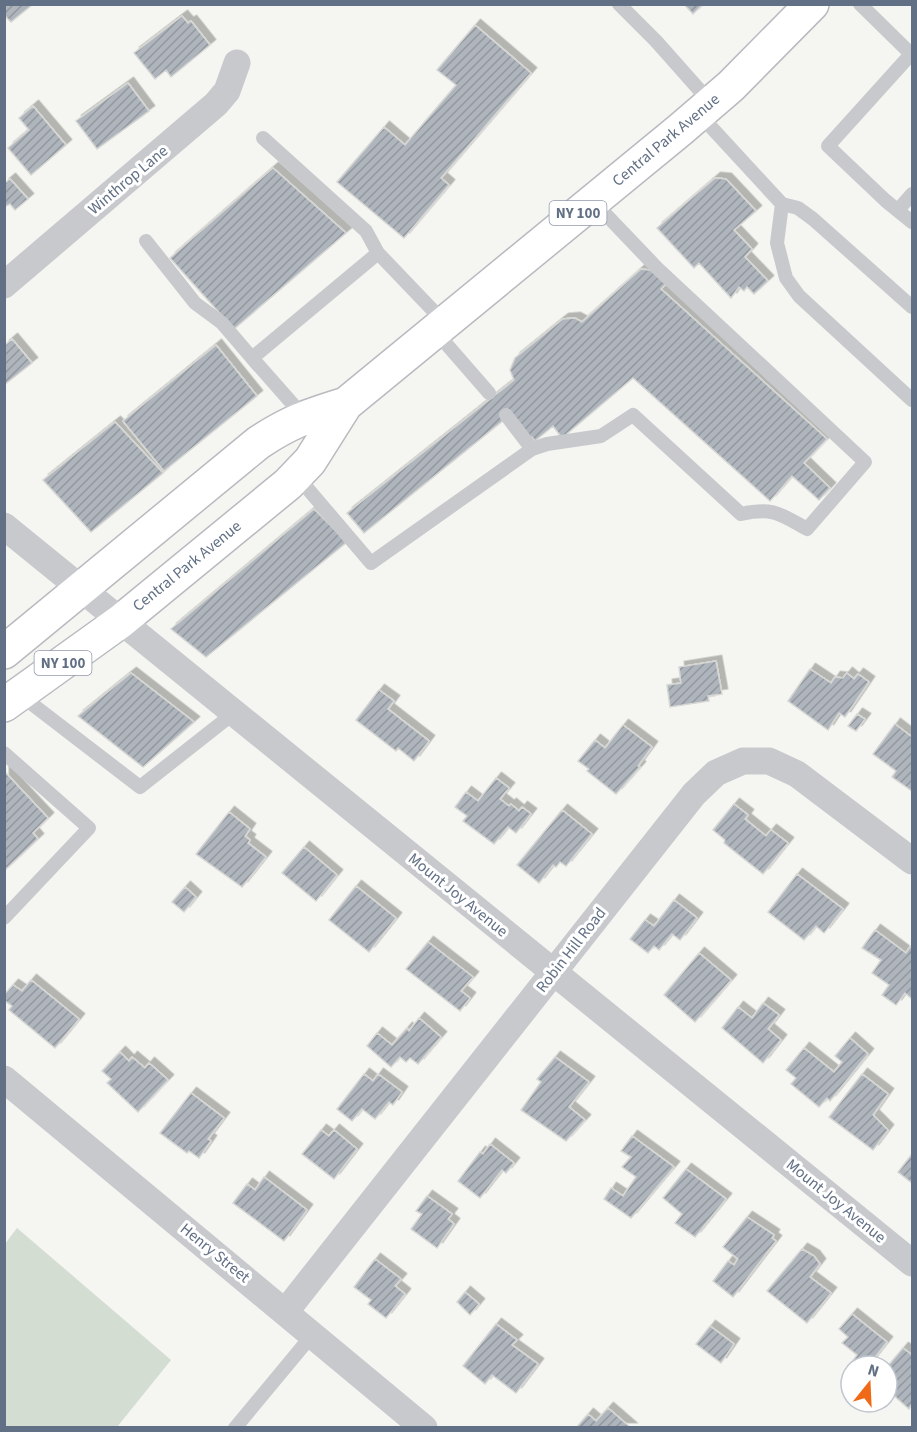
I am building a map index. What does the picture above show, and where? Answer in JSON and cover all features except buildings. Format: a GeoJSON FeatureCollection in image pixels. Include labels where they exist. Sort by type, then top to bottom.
{"type":"FeatureCollection","features":[{"type":"Feature","properties":{"kind":"main road","name":"Central Park Avenue"},"geometry":{"type":"LineString","coordinates":[[12,699],[121,621],[296,475],[310,461],[346,404],[705,108],[786,32],[812,4]]}},
{"type":"Feature","properties":{"kind":"main road","name":"Central Park Avenue"},"geometry":{"type":"LineString","coordinates":[[8,643],[81,588],[258,443],[304,417],[346,404]]}},
{"type":"Feature","properties":{"kind":"street","name":"Winthrop Lane"},"geometry":{"type":"LineString","coordinates":[[4,285],[216,104],[226,91],[237,63]]}},
{"type":"Feature","properties":{"kind":"street","name":"Mount Joy Avenue"},"geometry":{"type":"LineString","coordinates":[[4,526],[912,1263]]}},
{"type":"Feature","properties":{"kind":"street","name":"Robin Hill Road"},"geometry":{"type":"LineString","coordinates":[[286,1311],[694,794],[716,773],[743,761],[769,761],[797,774],[912,861]]}},
{"type":"Feature","properties":{"kind":"street","name":"Henry Street"},"geometry":{"type":"LineString","coordinates":[[6,1084],[286,1311],[424,1428]]}},
{"type":"Feature","properties":{"kind":"lane"},"geometry":{"type":"LineString","coordinates":[[619,4],[656,41],[705,108],[782,204],[798,208],[813,219],[912,307]]}},
{"type":"Feature","properties":{"kind":"lane"},"geometry":{"type":"LineString","coordinates":[[860,4],[912,53],[828,146],[886,201],[912,222]]}},
{"type":"Feature","properties":{"kind":"lane"},"geometry":{"type":"LineString","coordinates":[[262,138],[366,231],[378,253],[440,327],[489,393]]}},
{"type":"Feature","properties":{"kind":"lane"},"geometry":{"type":"LineString","coordinates":[[898,210],[912,194]]}},
{"type":"Feature","properties":{"kind":"lane"},"geometry":{"type":"LineString","coordinates":[[296,475],[372,563],[532,449],[547,444],[601,436],[633,415],[741,514],[775,511],[807,530],[865,462],[657,268],[593,201]]}},
{"type":"Feature","properties":{"kind":"lane"},"geometry":{"type":"LineString","coordinates":[[782,204],[777,243],[786,278],[799,296],[912,400]]}},
{"type":"Feature","properties":{"kind":"lane"},"geometry":{"type":"LineString","coordinates":[[146,241],[195,303],[222,323],[304,417]]}},
{"type":"Feature","properties":{"kind":"lane"},"geometry":{"type":"LineString","coordinates":[[252,358],[378,253]]}},
{"type":"Feature","properties":{"kind":"lane"},"geometry":{"type":"LineString","coordinates":[[506,415],[532,449]]}},
{"type":"Feature","properties":{"kind":"lane"},"geometry":{"type":"LineString","coordinates":[[12,699],[140,787],[234,712]]}},
{"type":"Feature","properties":{"kind":"lane"},"geometry":{"type":"LineString","coordinates":[[4,753],[88,828],[4,918]]}},
{"type":"Feature","properties":{"kind":"lane"},"geometry":{"type":"LineString","coordinates":[[235,1428],[313,1334]]}},
{"type":"Feature","properties":{"kind":"shaded area"},"geometry":{"type":"Polygon","coordinates":[[[17,1228],[171,1360],[117,1427],[5,1427],[5,1244],[17,1228]]]}}]}
